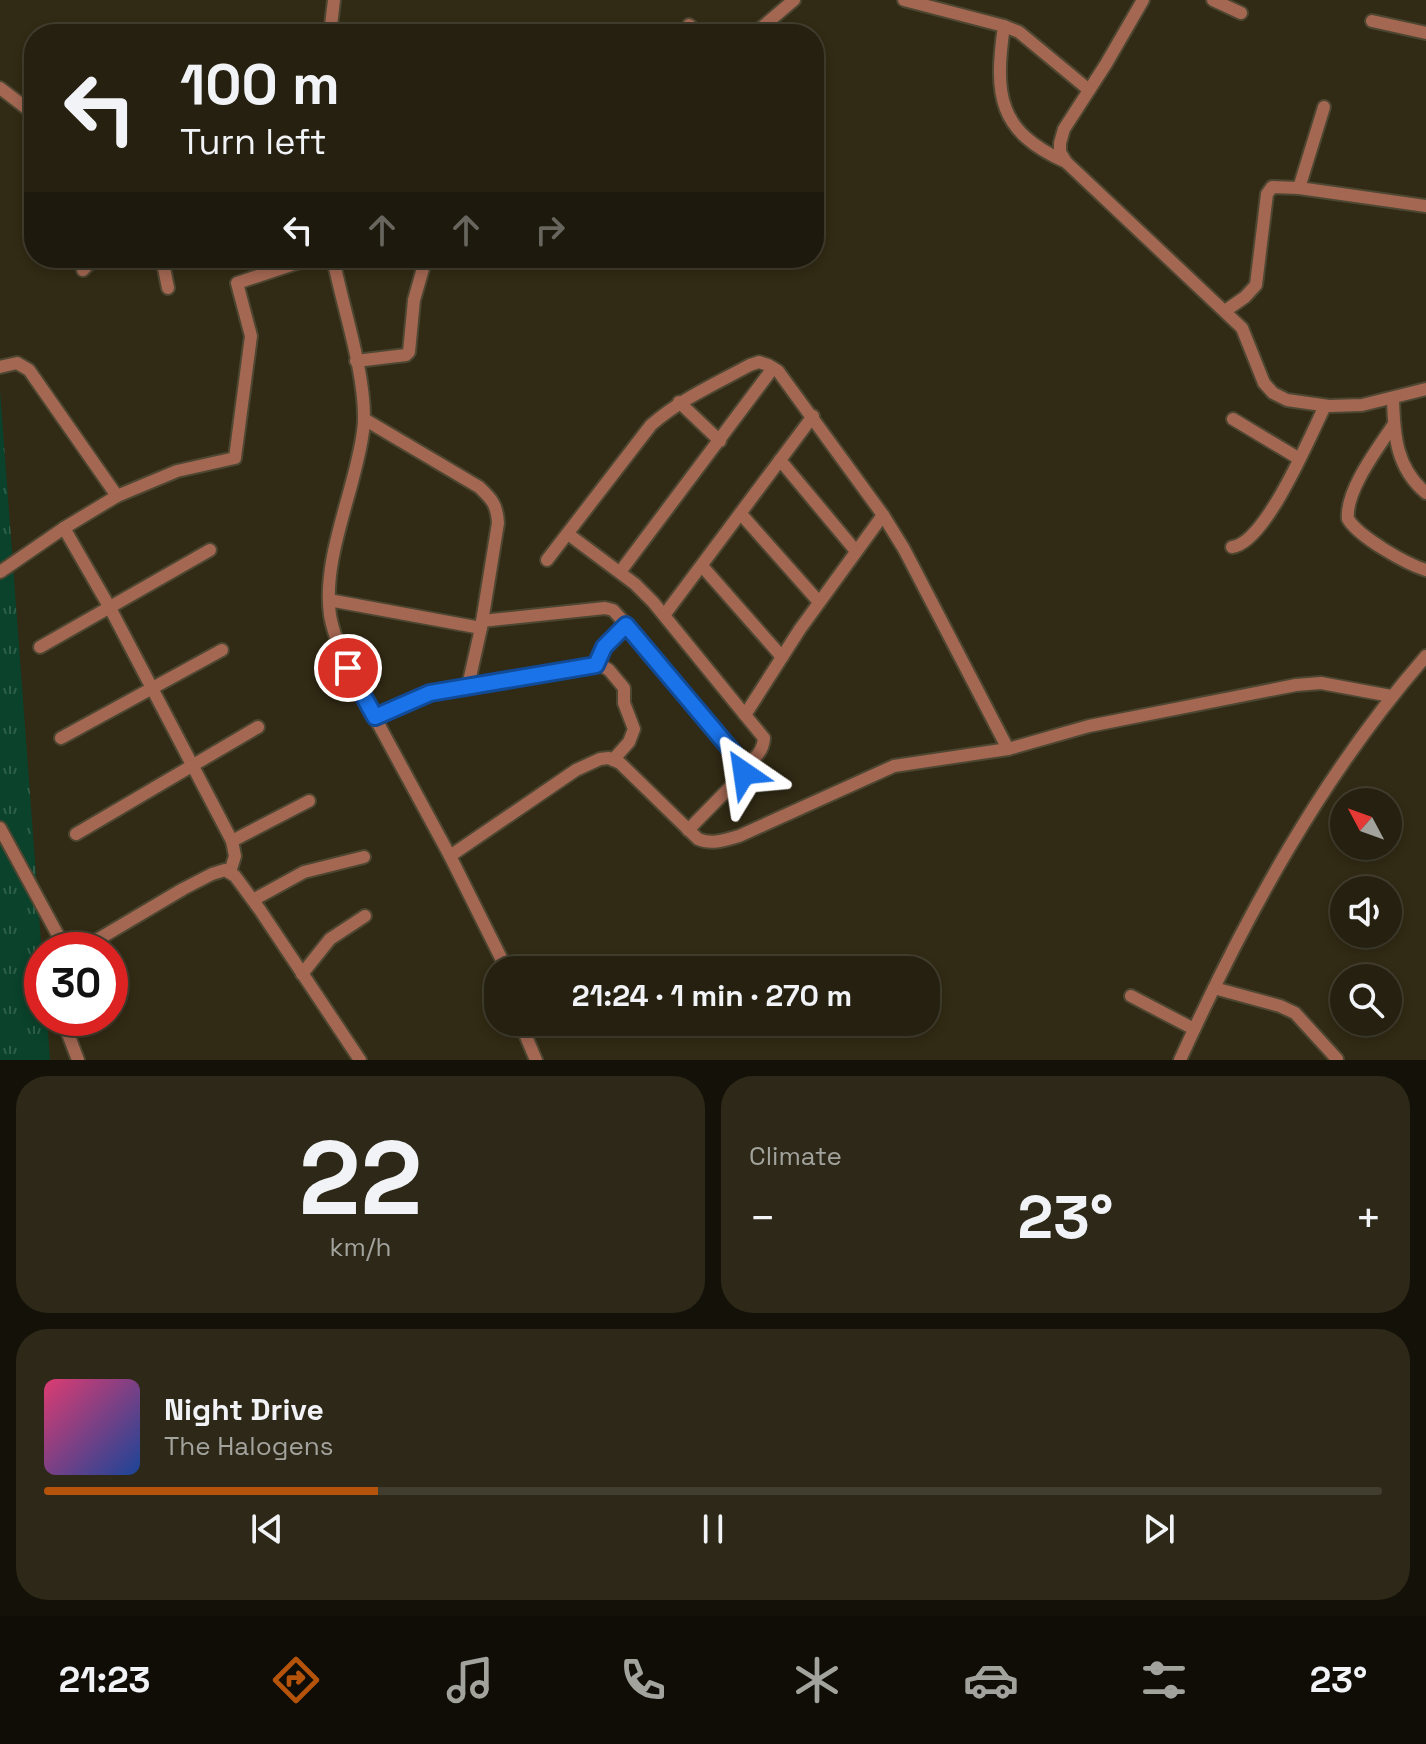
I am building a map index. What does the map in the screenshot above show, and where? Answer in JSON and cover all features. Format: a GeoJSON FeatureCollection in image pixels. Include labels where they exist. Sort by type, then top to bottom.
{"type":"FeatureCollection","features":[{"type":"Feature","properties":{"kind":"street"},"geometry":{"type":"LineString","coordinates":[[331,24],[334,0]]}},
{"type":"Feature","properties":{"kind":"street"},"geometry":{"type":"LineString","coordinates":[[766,24],[794,0]]}},
{"type":"Feature","properties":{"kind":"street"},"geometry":{"type":"LineString","coordinates":[[904,0],[1004,26],[1028,39],[1089,90]]}},
{"type":"Feature","properties":{"kind":"street"},"geometry":{"type":"LineString","coordinates":[[1143,0],[1064,129],[1060,152],[1066,162],[1242,328],[1268,388],[1287,400],[1325,406],[1362,405],[1426,389]]}},
{"type":"Feature","properties":{"kind":"street"},"geometry":{"type":"LineString","coordinates":[[1213,0],[1241,13]]}},
{"type":"Feature","properties":{"kind":"street"},"geometry":{"type":"LineString","coordinates":[[1372,21],[1426,33]]}},
{"type":"Feature","properties":{"kind":"street"},"geometry":{"type":"LineString","coordinates":[[1004,26],[999,65],[1006,112],[1024,138],[1066,162]]}},
{"type":"Feature","properties":{"kind":"street"},"geometry":{"type":"LineString","coordinates":[[0,88],[24,106]]}},
{"type":"Feature","properties":{"kind":"street"},"geometry":{"type":"LineString","coordinates":[[1299,188],[1324,107]]}},
{"type":"Feature","properties":{"kind":"street"},"geometry":{"type":"LineString","coordinates":[[1225,311],[1256,285],[1268,191],[1272,187],[1426,206]]}},
{"type":"Feature","properties":{"kind":"street"},"geometry":{"type":"LineString","coordinates":[[164,268],[168,288]]}},
{"type":"Feature","properties":{"kind":"street"},"geometry":{"type":"LineString","coordinates":[[0,572],[117,496],[182,469],[235,458],[251,336],[237,283],[282,268]]}},
{"type":"Feature","properties":{"kind":"street"},"geometry":{"type":"LineString","coordinates":[[335,268],[364,399],[359,452],[339,531],[329,600],[336,640],[500,956]]}},
{"type":"Feature","properties":{"kind":"street"},"geometry":{"type":"LineString","coordinates":[[356,361],[406,355],[409,352],[414,300],[423,268]]}},
{"type":"Feature","properties":{"kind":"street"},"geometry":{"type":"LineString","coordinates":[[547,560],[651,425],[679,402],[759,362],[773,368],[813,416],[883,515],[904,549],[1008,749]]}},
{"type":"Feature","properties":{"kind":"street"},"geometry":{"type":"LineString","coordinates":[[0,367],[17,363],[29,370],[117,496]]}},
{"type":"Feature","properties":{"kind":"street"},"geometry":{"type":"LineString","coordinates":[[620,572],[773,368]]}},
{"type":"Feature","properties":{"kind":"street"},"geometry":{"type":"LineString","coordinates":[[1393,399],[1398,454],[1426,493]]}},
{"type":"Feature","properties":{"kind":"street"},"geometry":{"type":"LineString","coordinates":[[679,402],[720,441]]}},
{"type":"Feature","properties":{"kind":"street"},"geometry":{"type":"LineString","coordinates":[[1232,547],[1246,542],[1276,505],[1325,406]]}},
{"type":"Feature","properties":{"kind":"street"},"geometry":{"type":"LineString","coordinates":[[665,614],[813,416]]}},
{"type":"Feature","properties":{"kind":"street"},"geometry":{"type":"LineString","coordinates":[[364,419],[479,487],[497,508],[498,523],[482,624],[468,686]]}},
{"type":"Feature","properties":{"kind":"street"},"geometry":{"type":"LineString","coordinates":[[1233,419],[1298,458]]}},
{"type":"Feature","properties":{"kind":"street"},"geometry":{"type":"LineString","coordinates":[[1394,424],[1352,496],[1348,519],[1352,526],[1378,544],[1426,570]]}},
{"type":"Feature","properties":{"kind":"street"},"geometry":{"type":"LineString","coordinates":[[780,460],[855,550]]}},
{"type":"Feature","properties":{"kind":"street"},"geometry":{"type":"LineString","coordinates":[[741,514],[819,602]]}},
{"type":"Feature","properties":{"kind":"street"},"geometry":{"type":"LineString","coordinates":[[745,715],[819,602],[883,515]]}},
{"type":"Feature","properties":{"kind":"street"},"geometry":{"type":"LineString","coordinates":[[64,528],[110,608],[232,841],[235,856],[230,872]]}},
{"type":"Feature","properties":{"kind":"street"},"geometry":{"type":"LineString","coordinates":[[568,534],[620,572],[665,614],[764,738],[763,747],[744,767]]}},
{"type":"Feature","properties":{"kind":"street"},"geometry":{"type":"LineString","coordinates":[[40,647],[210,550]]}},
{"type":"Feature","properties":{"kind":"street"},"geometry":{"type":"LineString","coordinates":[[702,566],[782,657]]}},
{"type":"Feature","properties":{"kind":"street"},"geometry":{"type":"LineString","coordinates":[[329,600],[482,624],[605,608],[613,610],[744,767],[744,773],[688,830]]}},
{"type":"Feature","properties":{"kind":"street"},"geometry":{"type":"LineString","coordinates":[[596,665],[604,647],[626,625]]}},
{"type":"Feature","properties":{"kind":"street"},"geometry":{"type":"LineString","coordinates":[[61,738],[222,650]]}},
{"type":"Feature","properties":{"kind":"street"},"geometry":{"type":"LineString","coordinates":[[1180,1060],[1214,988],[1284,858],[1334,775],[1391,696],[1426,656]]}},
{"type":"Feature","properties":{"kind":"street"},"geometry":{"type":"LineString","coordinates":[[375,717],[430,693],[603,665],[624,688],[624,703],[634,729],[629,742],[613,760]]}},
{"type":"Feature","properties":{"kind":"street"},"geometry":{"type":"LineString","coordinates":[[450,856],[576,770],[600,759],[613,760],[627,769],[688,830],[707,842],[739,836],[886,768],[1008,749],[1089,726],[1296,685],[1321,683],[1391,696]]}},
{"type":"Feature","properties":{"kind":"street"},"geometry":{"type":"LineString","coordinates":[[76,834],[258,727]]}},
{"type":"Feature","properties":{"kind":"street"},"geometry":{"type":"LineString","coordinates":[[232,841],[309,801]]}},
{"type":"Feature","properties":{"kind":"street"},"geometry":{"type":"LineString","coordinates":[[0,828],[56,932]]}},
{"type":"Feature","properties":{"kind":"street"},"geometry":{"type":"LineString","coordinates":[[253,900],[304,872],[364,857]]}},
{"type":"Feature","properties":{"kind":"street"},"geometry":{"type":"LineString","coordinates":[[111,932],[212,874],[221,870],[230,872],[253,900],[360,1060]]}},
{"type":"Feature","properties":{"kind":"street"},"geometry":{"type":"LineString","coordinates":[[302,974],[330,939],[365,916]]}},
{"type":"Feature","properties":{"kind":"street"},"geometry":{"type":"LineString","coordinates":[[1214,988],[1295,1013],[1337,1059]]}},
{"type":"Feature","properties":{"kind":"street"},"geometry":{"type":"LineString","coordinates":[[1131,996],[1194,1029]]}},
{"type":"Feature","properties":{"kind":"street"},"geometry":{"type":"LineString","coordinates":[[69,1036],[78,1060]]}},
{"type":"Feature","properties":{"kind":"street"},"geometry":{"type":"LineString","coordinates":[[526,1036],[536,1060]]}},
{"type":"Feature","properties":{"kind":"green space"},"geometry":{"type":"Polygon","coordinates":[[[0,390],[40,932],[24,932],[24,1036],[48,1036],[50,1060],[0,1060],[0,390]]]}},
{"type":"Feature","properties":{"kind":"route"},"geometry":{"type":"LineString","coordinates":[[348,668],[375,717],[430,693],[596,665],[604,647],[626,625],[742,763],[744,773]]}}]}
